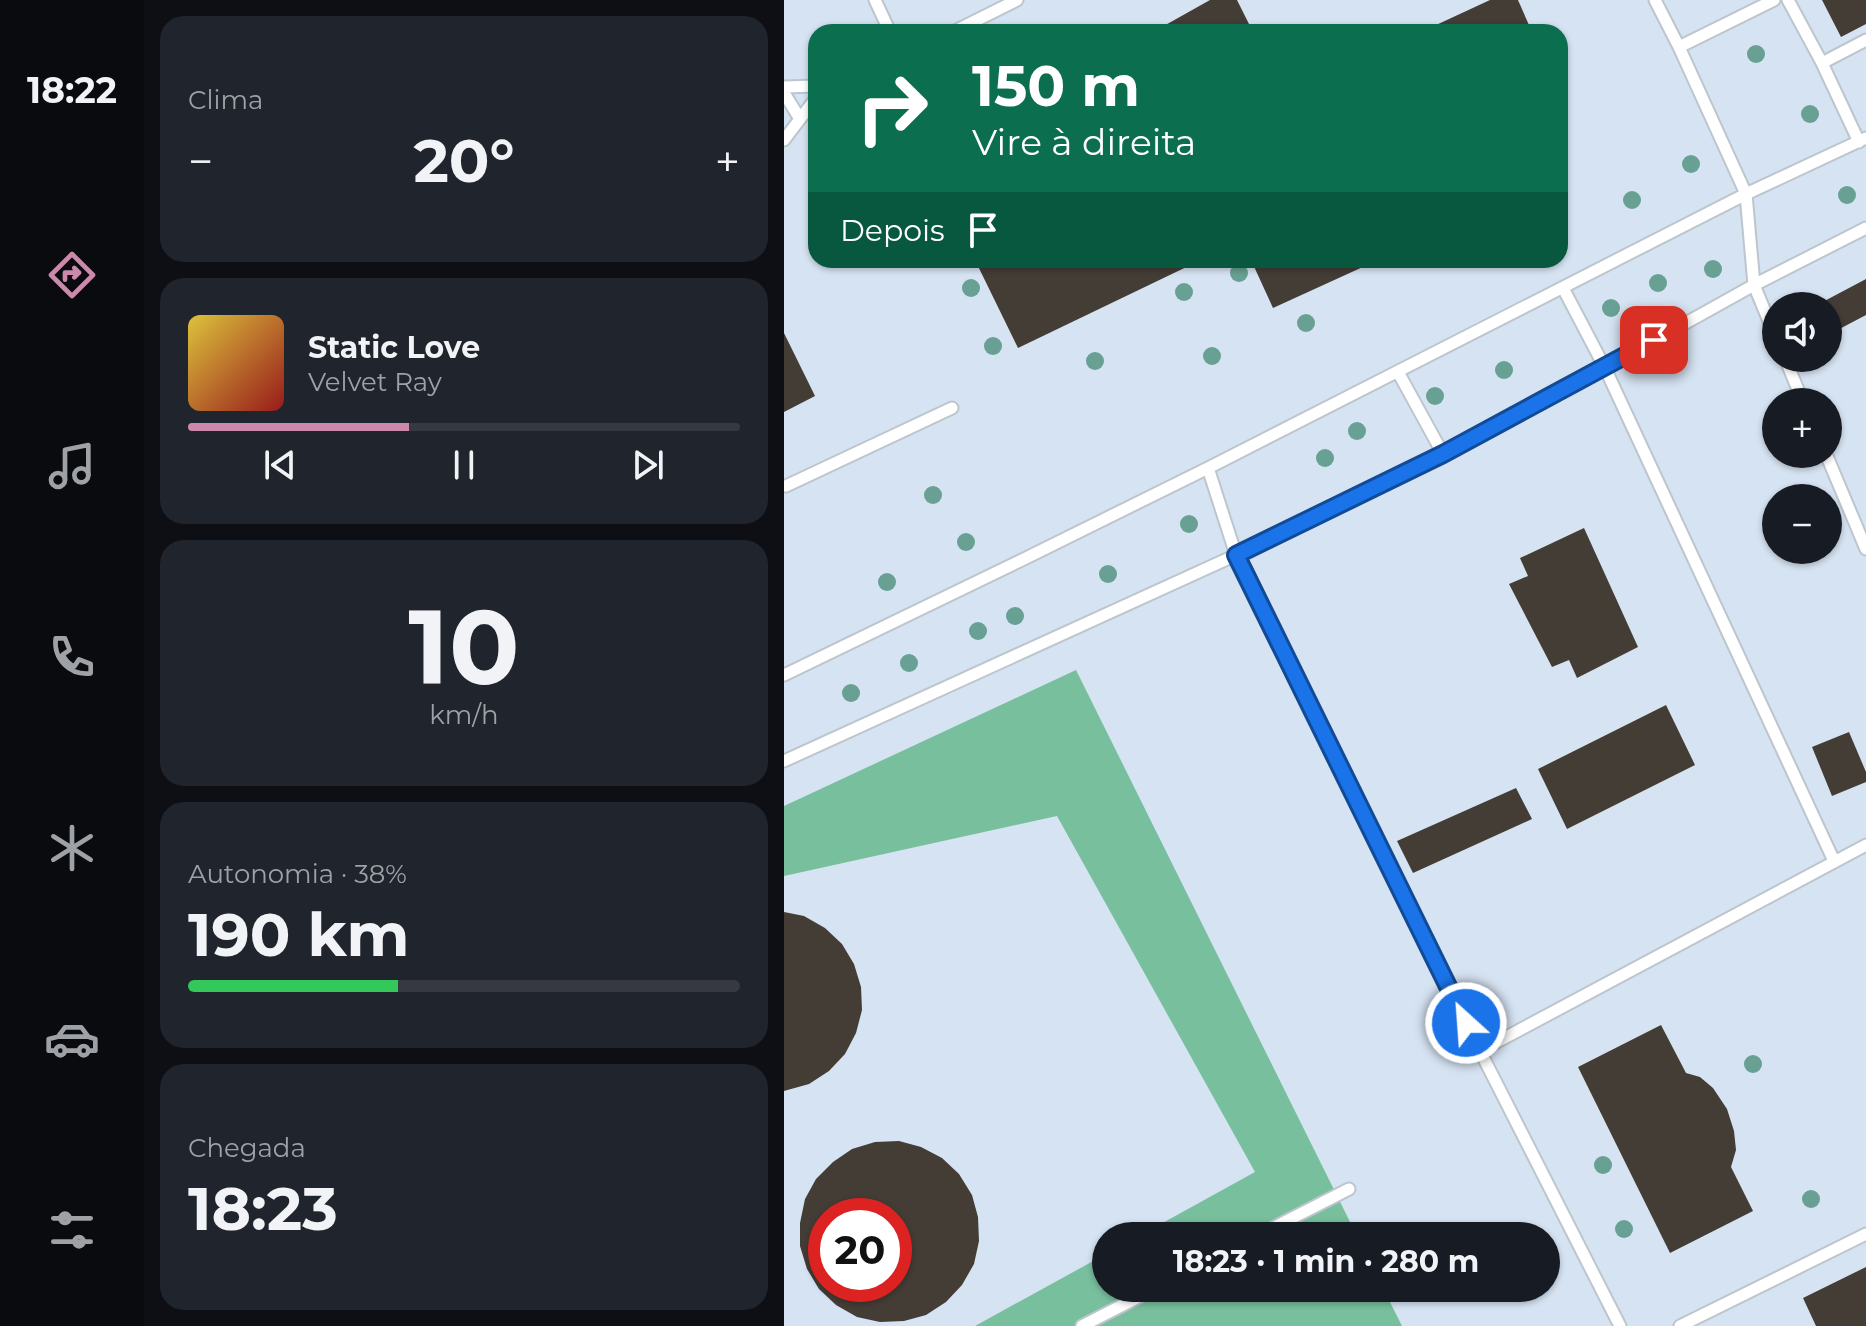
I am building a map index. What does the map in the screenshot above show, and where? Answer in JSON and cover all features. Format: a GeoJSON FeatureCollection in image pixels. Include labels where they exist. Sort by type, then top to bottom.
{"type":"FeatureCollection","features":[{"type":"Feature","properties":{"kind":"lane"},"geometry":{"type":"LineString","coordinates":[[875,0],[886,24]]}},
{"type":"Feature","properties":{"kind":"lane"},"geometry":{"type":"LineString","coordinates":[[969,24],[1017,0]]}},
{"type":"Feature","properties":{"kind":"lane"},"geometry":{"type":"LineString","coordinates":[[1655,0],[1746,194],[1754,285],[1762,304]]}},
{"type":"Feature","properties":{"kind":"lane"},"geometry":{"type":"LineString","coordinates":[[1679,47],[1774,0]]}},
{"type":"Feature","properties":{"kind":"lane"},"geometry":{"type":"LineString","coordinates":[[784,675],[1208,468],[1746,194],[1862,140],[1788,0]]}},
{"type":"Feature","properties":{"kind":"lane"},"geometry":{"type":"LineString","coordinates":[[1822,63],[1866,40]]}},
{"type":"Feature","properties":{"kind":"lane"},"geometry":{"type":"LineString","coordinates":[[800,119],[784,90],[808,87]]}},
{"type":"Feature","properties":{"kind":"lane"},"geometry":{"type":"LineString","coordinates":[[784,140],[808,108]]}},
{"type":"Feature","properties":{"kind":"lane"},"geometry":{"type":"LineString","coordinates":[[784,761],[1236,555],[1443,454],[1754,285],[1866,228]]}},
{"type":"Feature","properties":{"kind":"lane"},"geometry":{"type":"LineString","coordinates":[[1563,288],[1605,368],[1834,861]]}},
{"type":"Feature","properties":{"kind":"lane"},"geometry":{"type":"LineString","coordinates":[[1398,372],[1443,454]]}},
{"type":"Feature","properties":{"kind":"lane"},"geometry":{"type":"LineString","coordinates":[[786,486],[952,408]]}},
{"type":"Feature","properties":{"kind":"lane"},"geometry":{"type":"LineString","coordinates":[[1208,468],[1236,555],[1480,1051],[1620,1326]]}},
{"type":"Feature","properties":{"kind":"lane"},"geometry":{"type":"LineString","coordinates":[[1832,468],[1866,549]]}},
{"type":"Feature","properties":{"kind":"lane"},"geometry":{"type":"LineString","coordinates":[[1480,1051],[1866,845]]}},
{"type":"Feature","properties":{"kind":"lane"},"geometry":{"type":"LineString","coordinates":[[1284,1222],[1349,1189]]}},
{"type":"Feature","properties":{"kind":"lane"},"geometry":{"type":"LineString","coordinates":[[1680,1326],[1866,1234]]}},
{"type":"Feature","properties":{"kind":"lane"},"geometry":{"type":"LineString","coordinates":[[1082,1326],[1129,1302]]}},
{"type":"Feature","properties":{"kind":"shaded area"},"geometry":{"type":"Polygon","coordinates":[[[784,0],[1866,0],[1866,1326],[784,1326],[784,0]]]}},
{"type":"Feature","properties":{"kind":"green space"},"geometry":{"type":"Polygon","coordinates":[[[1076,670],[1350,1222],[1164,1222],[1255,1172],[1057,816],[784,876],[784,806],[1076,670]]]}},
{"type":"Feature","properties":{"kind":"green space"},"geometry":{"type":"Polygon","coordinates":[[[1092,1262],[1092,1302],[1390,1302],[1402,1326],[975,1326],[1092,1262]]]}},
{"type":"Feature","properties":{"kind":"building"},"geometry":{"type":"Polygon","coordinates":[[[1210,0],[1237,0],[1249,24],[1167,24],[1210,0]]]}},
{"type":"Feature","properties":{"kind":"building"},"geometry":{"type":"Polygon","coordinates":[[[1490,0],[1518,0],[1528,24],[1438,24],[1490,0]]]}},
{"type":"Feature","properties":{"kind":"building"},"geometry":{"type":"Polygon","coordinates":[[[1822,0],[1866,0],[1866,24],[1841,37],[1822,0]]]}},
{"type":"Feature","properties":{"kind":"building"},"geometry":{"type":"Polygon","coordinates":[[[979,268],[1184,268],[1018,348],[979,268]]]}},
{"type":"Feature","properties":{"kind":"building"},"geometry":{"type":"Polygon","coordinates":[[[1255,268],[1361,268],[1273,308],[1255,268]]]}},
{"type":"Feature","properties":{"kind":"building"},"geometry":{"type":"Polygon","coordinates":[[[1866,279],[1866,315],[1842,328],[1842,292],[1866,279]]]}},
{"type":"Feature","properties":{"kind":"building"},"geometry":{"type":"Polygon","coordinates":[[[784,333],[815,396],[784,412],[784,333]]]}},
{"type":"Feature","properties":{"kind":"building"},"geometry":{"type":"Polygon","coordinates":[[[1584,528],[1638,647],[1577,678],[1569,660],[1552,667],[1509,584],[1528,576],[1520,558],[1584,528]]]}},
{"type":"Feature","properties":{"kind":"building"},"geometry":{"type":"Polygon","coordinates":[[[1666,705],[1695,765],[1567,829],[1538,769],[1666,705]]]}},
{"type":"Feature","properties":{"kind":"building"},"geometry":{"type":"Polygon","coordinates":[[[1849,732],[1866,772],[1866,782],[1832,796],[1812,747],[1849,732]]]}},
{"type":"Feature","properties":{"kind":"building"},"geometry":{"type":"Polygon","coordinates":[[[1516,788],[1532,819],[1413,873],[1397,841],[1516,788]]]}},
{"type":"Feature","properties":{"kind":"building"},"geometry":{"type":"Polygon","coordinates":[[[784,912],[804,916],[825,928],[842,944],[854,964],[861,987],[862,1010],[856,1033],[845,1054],[829,1071],[809,1084],[784,1091],[784,912]]]}},
{"type":"Feature","properties":{"kind":"building"},"geometry":{"type":"Polygon","coordinates":[[[1661,1025],[1686,1073],[1700,1077],[1713,1088],[1727,1109],[1736,1150],[1731,1167],[1753,1211],[1670,1253],[1578,1067],[1661,1025]]]}},
{"type":"Feature","properties":{"kind":"building"},"geometry":{"type":"Polygon","coordinates":[[[899,1141],[921,1147],[942,1158],[959,1174],[972,1195],[978,1217],[979,1241],[974,1264],[962,1285],[946,1302],[926,1315],[904,1321],[880,1322],[857,1317],[833,1302],[912,1302],[912,1198],[808,1198],[807,1269],[800,1246],[800,1223],[805,1199],[816,1179],[852,1149],[875,1142],[899,1141]]]}},
{"type":"Feature","properties":{"kind":"building"},"geometry":{"type":"Polygon","coordinates":[[[1866,1267],[1866,1326],[1816,1326],[1803,1298],[1866,1267]]]}},
{"type":"Feature","properties":{"kind":"route"},"geometry":{"type":"LineString","coordinates":[[1466,1023],[1236,555],[1443,454],[1654,340]]}}]}
